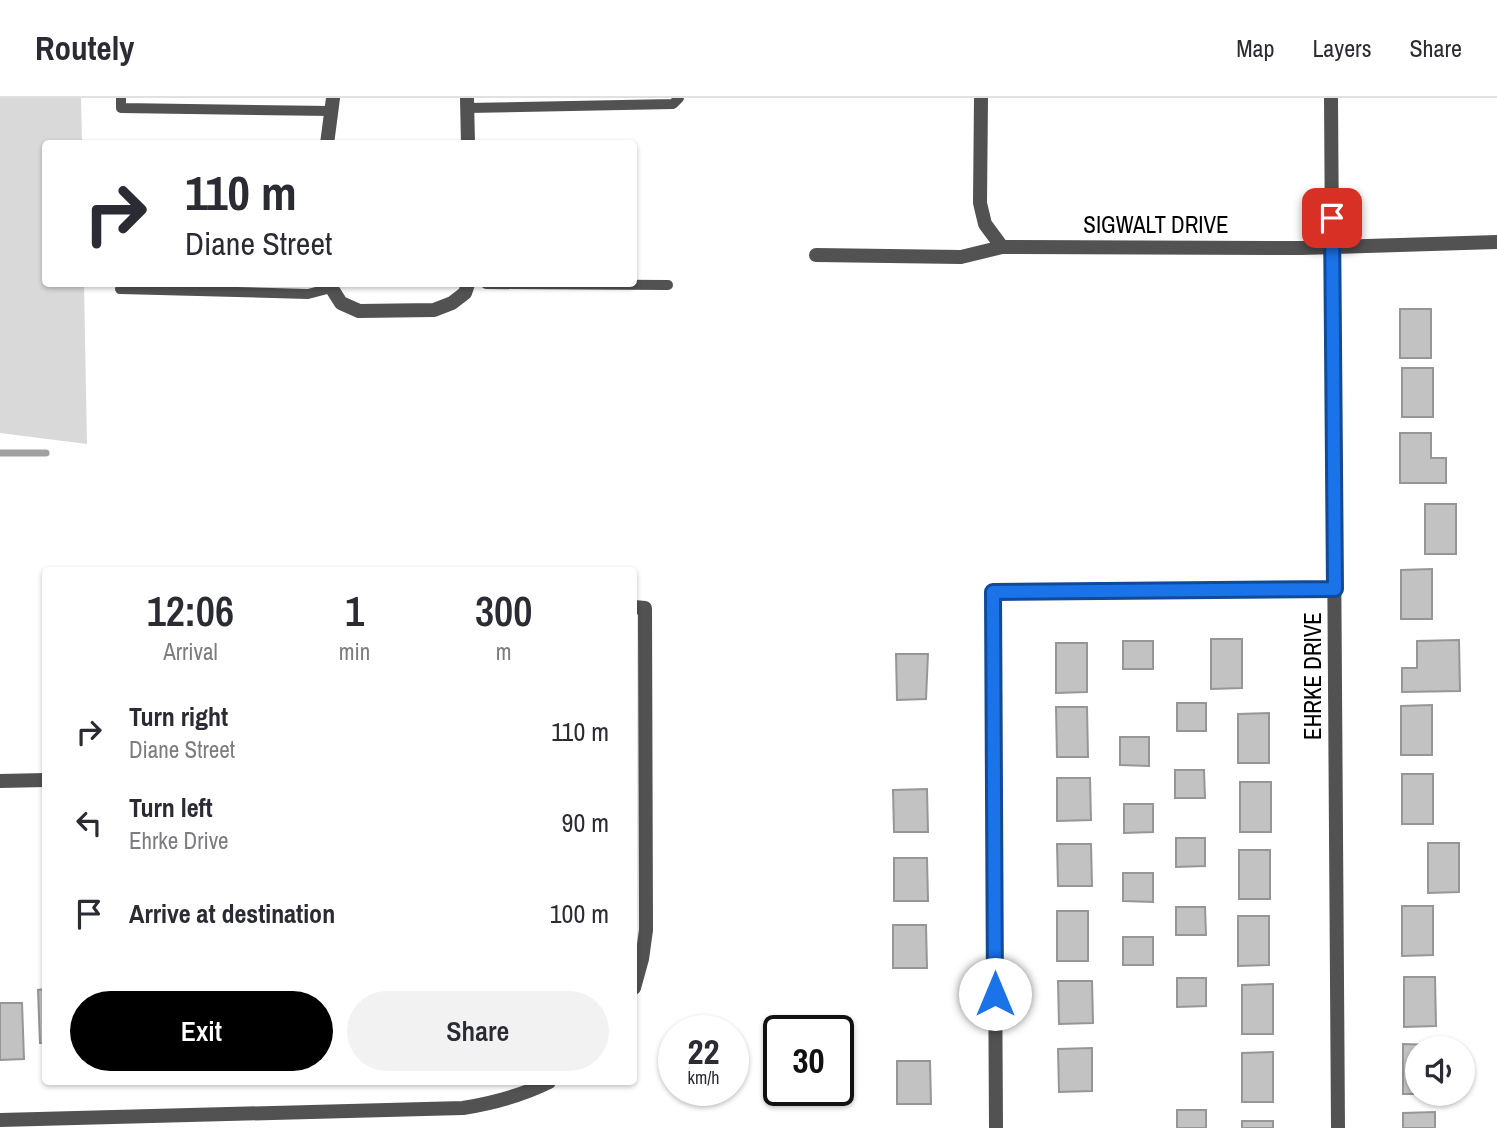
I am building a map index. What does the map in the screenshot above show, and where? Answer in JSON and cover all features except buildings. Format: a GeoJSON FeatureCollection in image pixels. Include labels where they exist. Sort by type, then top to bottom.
{"type":"FeatureCollection","features":[{"type":"Feature","properties":{"kind":"street"},"geometry":{"type":"LineString","coordinates":[[981,98],[980,204],[985,224],[1002,247]]}},
{"type":"Feature","properties":{"kind":"street","name":"EHRKE DRIVE"},"geometry":{"type":"LineString","coordinates":[[1331,98],[1338,1128]]}},
{"type":"Feature","properties":{"kind":"street"},"geometry":{"type":"LineString","coordinates":[[467,103],[468,140]]}},
{"type":"Feature","properties":{"kind":"street"},"geometry":{"type":"LineString","coordinates":[[328,140],[332,104]]}},
{"type":"Feature","properties":{"kind":"street","name":"SIGWALT DRIVE"},"geometry":{"type":"LineString","coordinates":[[816,255],[961,257],[1002,247],[1333,248],[1497,242]]}},
{"type":"Feature","properties":{"kind":"street"},"geometry":{"type":"LineString","coordinates":[[331,287],[341,303],[359,311],[434,310],[452,303],[465,293],[467,287]]}},
{"type":"Feature","properties":{"kind":"street"},"geometry":{"type":"LineString","coordinates":[[996,1128],[993,592],[1335,589]]}},
{"type":"Feature","properties":{"kind":"street"},"geometry":{"type":"LineString","coordinates":[[637,977],[646,930],[639,608]]}},
{"type":"Feature","properties":{"kind":"street"},"geometry":{"type":"LineString","coordinates":[[0,781],[42,780]]}},
{"type":"Feature","properties":{"kind":"street"},"geometry":{"type":"LineString","coordinates":[[0,1120],[463,1108],[500,1102],[543,1085]]}},
{"type":"Feature","properties":{"kind":"lane"},"geometry":{"type":"LineString","coordinates":[[121,98],[121,108],[332,104]]}},
{"type":"Feature","properties":{"kind":"lane"},"geometry":{"type":"LineString","coordinates":[[467,103],[673,104],[678,98]]}},
{"type":"Feature","properties":{"kind":"lane"},"geometry":{"type":"LineString","coordinates":[[637,285],[668,285]]}},
{"type":"Feature","properties":{"kind":"lane"},"geometry":{"type":"LineString","coordinates":[[120,289],[308,293],[327,287]]}},
{"type":"Feature","properties":{"kind":"shaded area"},"geometry":{"type":"Polygon","coordinates":[[[0,98],[81,98],[82,140],[42,140],[42,287],[84,287],[87,444],[0,433],[0,98]]]}},
{"type":"Feature","properties":{"kind":"waterway"},"geometry":{"type":"LineString","coordinates":[[0,453],[46,453]]}},
{"type":"Feature","properties":{"kind":"route"},"geometry":{"type":"LineString","coordinates":[[995,994],[993,592],[1335,589],[1332,218]]}}]}
